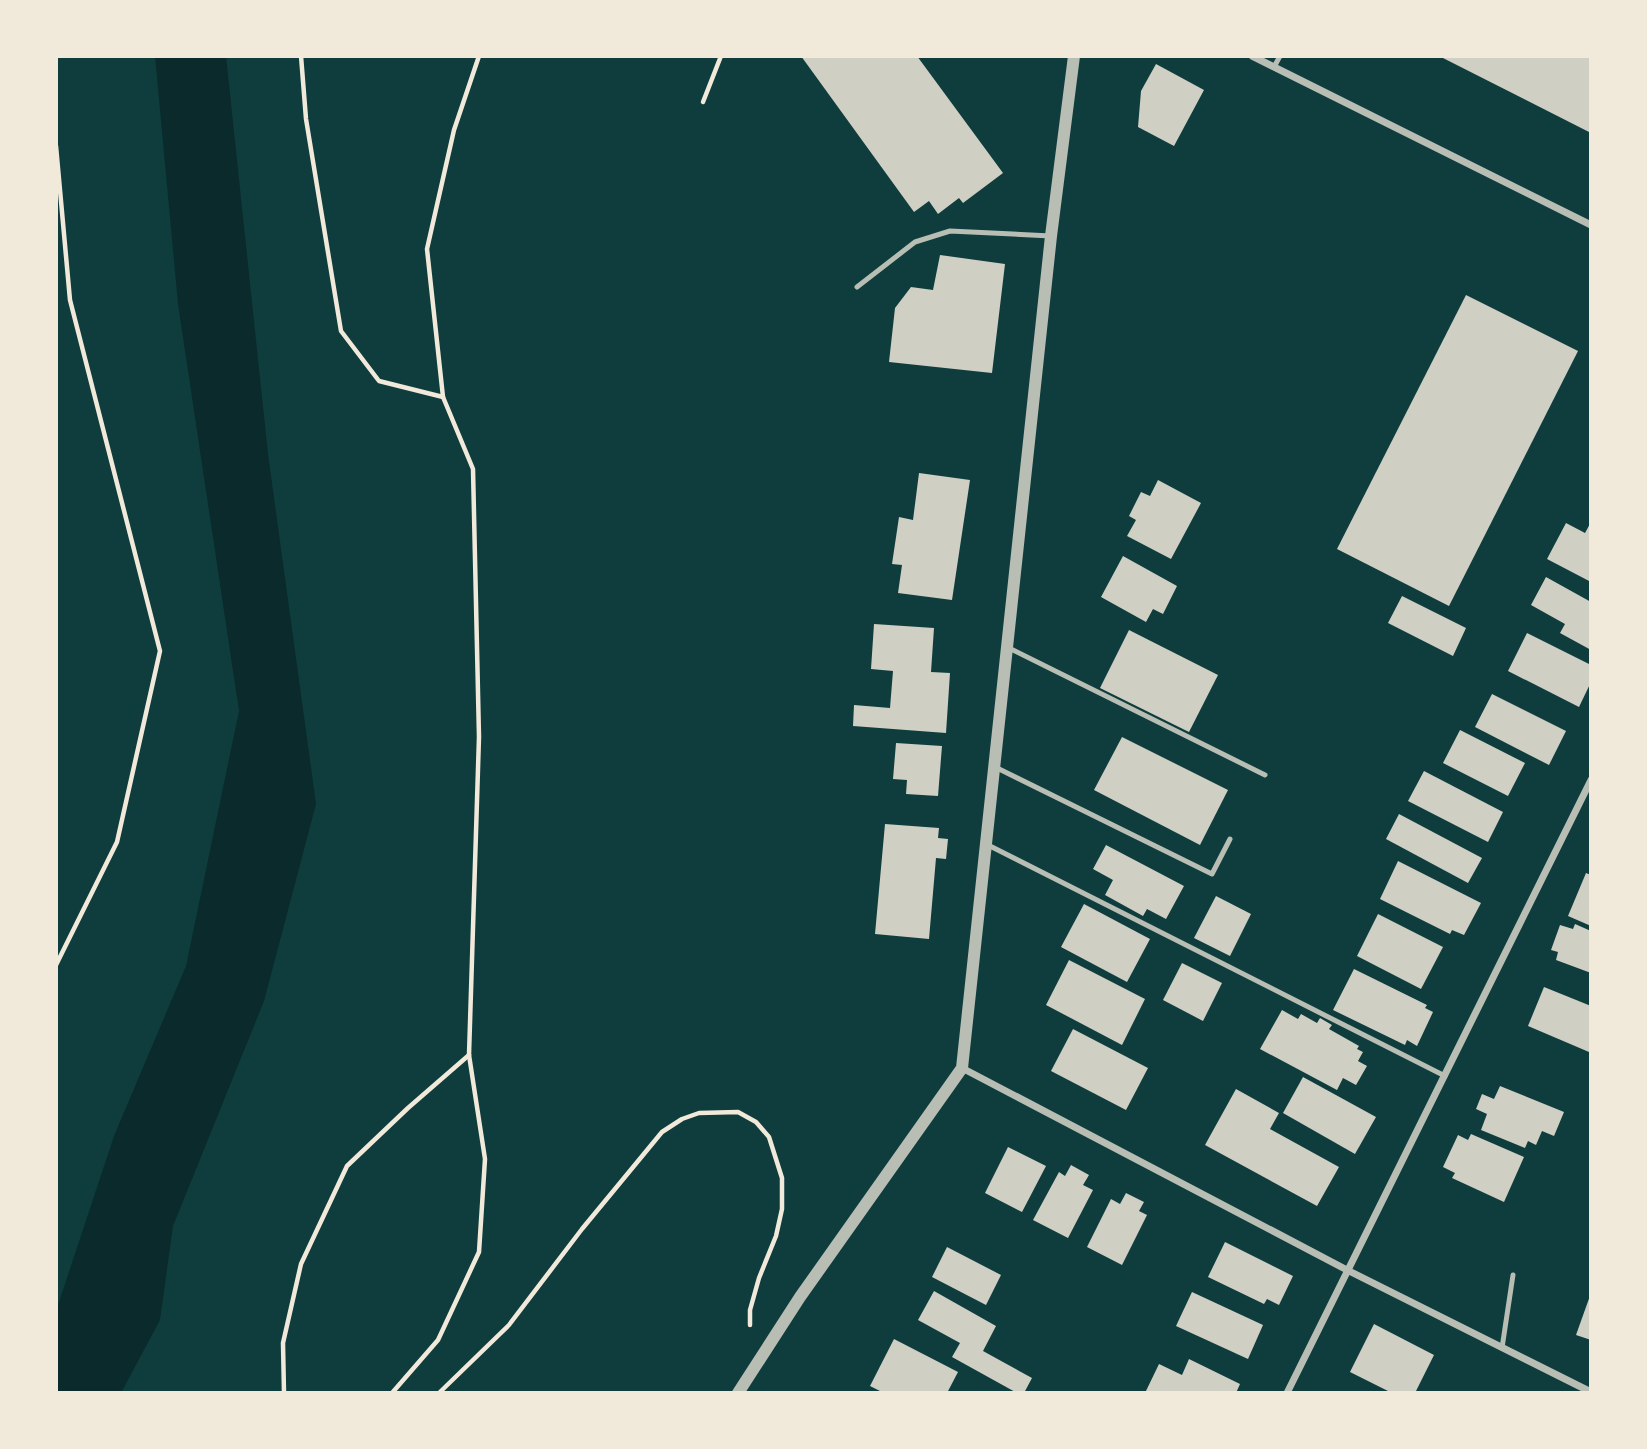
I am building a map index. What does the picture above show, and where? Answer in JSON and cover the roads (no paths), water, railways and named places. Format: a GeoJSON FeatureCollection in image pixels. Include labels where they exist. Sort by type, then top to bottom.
{"type":"FeatureCollection","features":[{"type":"Feature","properties":{"kind":"street"},"geometry":{"type":"LineString","coordinates":[[738,1393],[800,1297],[962,1068],[1051,236],[1074,56]]}},
{"type":"Feature","properties":{"kind":"street"},"geometry":{"type":"LineString","coordinates":[[1252,56],[1591,225]]}},
{"type":"Feature","properties":{"kind":"street"},"geometry":{"type":"LineString","coordinates":[[1287,1393],[1591,780]]}},
{"type":"Feature","properties":{"kind":"street"},"geometry":{"type":"LineString","coordinates":[[962,1068],[1349,1271],[1591,1392]]}},
{"type":"Feature","properties":{"kind":"lane"},"geometry":{"type":"LineString","coordinates":[[1274,67],[1280,56]]}},
{"type":"Feature","properties":{"kind":"lane"},"geometry":{"type":"LineString","coordinates":[[857,287],[915,242],[950,231],[1051,236]]}},
{"type":"Feature","properties":{"kind":"lane"},"geometry":{"type":"LineString","coordinates":[[1007,647],[1265,775]]}},
{"type":"Feature","properties":{"kind":"lane"},"geometry":{"type":"LineString","coordinates":[[994,766],[1212,874],[1230,839]]}},
{"type":"Feature","properties":{"kind":"lane"},"geometry":{"type":"LineString","coordinates":[[986,844],[1446,1076]]}},
{"type":"Feature","properties":{"kind":"lane"},"geometry":{"type":"LineString","coordinates":[[1502,1348],[1513,1275]]}},
{"type":"Feature","properties":{"kind":"water"},"geometry":{"type":"Polygon","coordinates":[[[155,56],[226,56],[268,454],[316,804],[264,1001],[173,1226],[160,1320],[121,1393],[56,1393],[56,1311],[114,1136],[186,966],[239,711],[178,304],[155,56]]]}}]}
